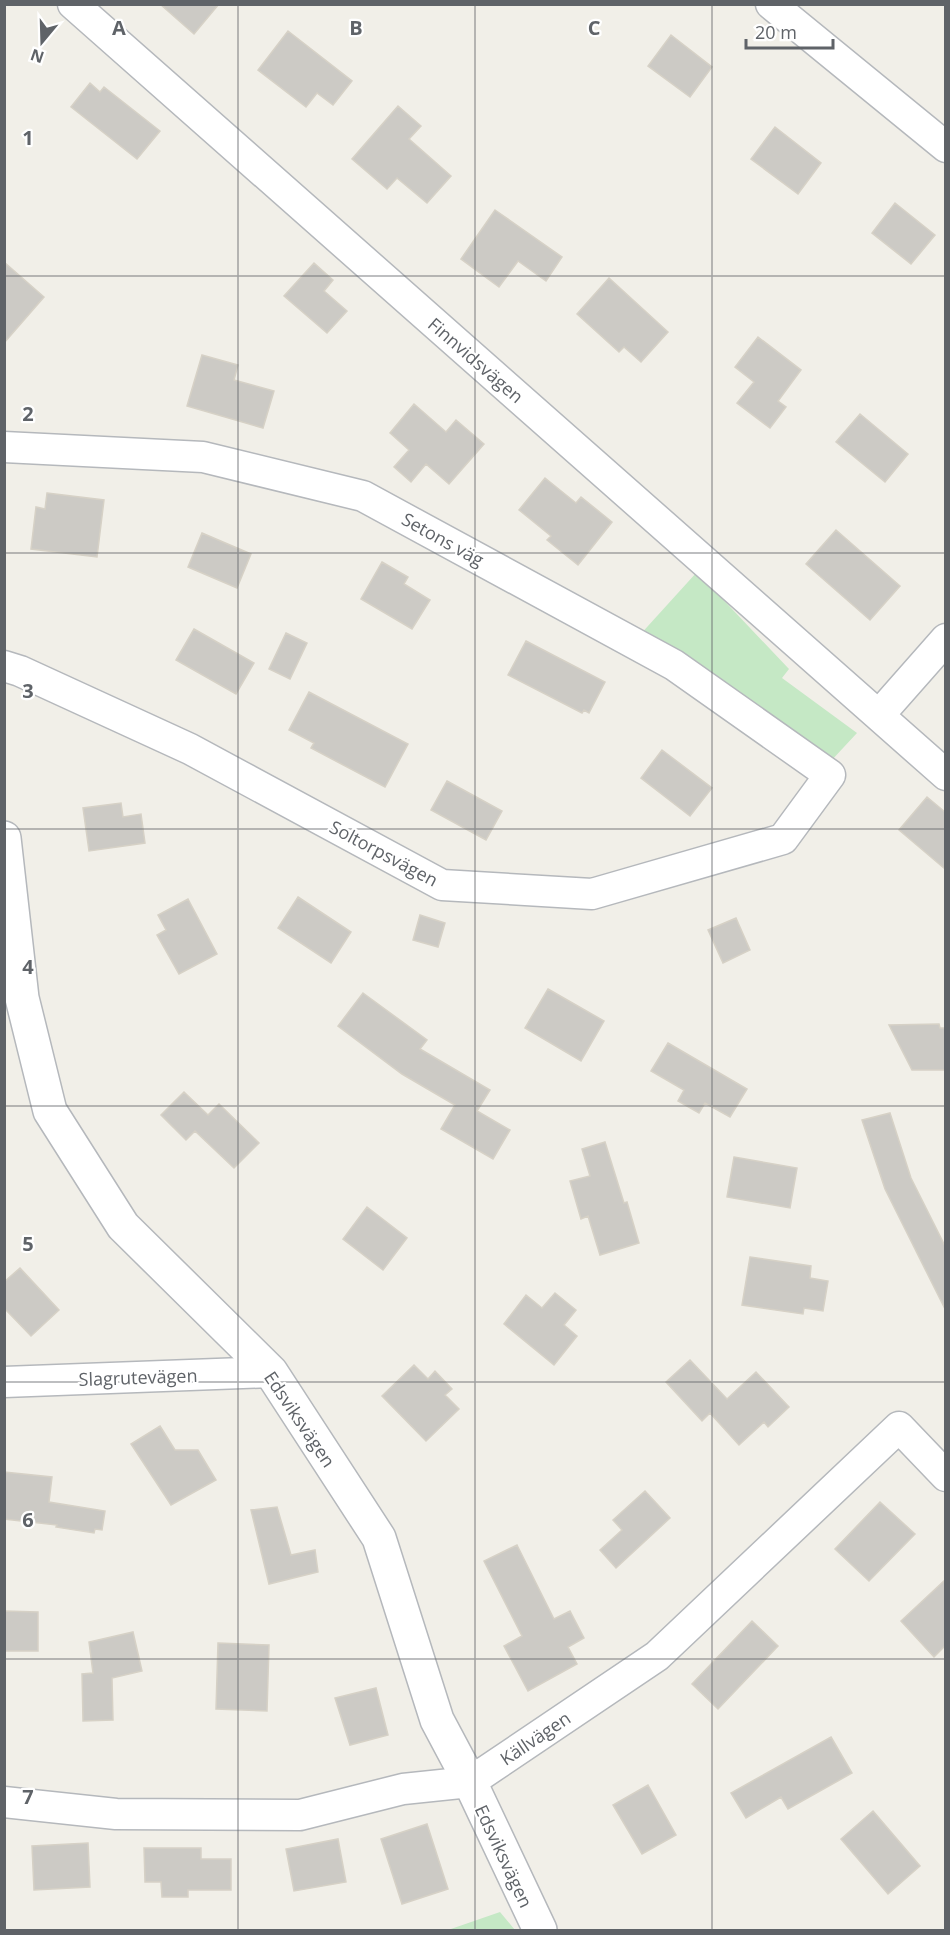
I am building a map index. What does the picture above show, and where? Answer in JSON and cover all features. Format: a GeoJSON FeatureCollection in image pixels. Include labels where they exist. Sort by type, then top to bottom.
{"type":"FeatureCollection","features":[{"type":"Feature","properties":{"kind":"street","name":"Finnvidsvägen"},"geometry":{"type":"LineString","coordinates":[[73,4],[945,775]]}},
{"type":"Feature","properties":{"kind":"street"},"geometry":{"type":"LineString","coordinates":[[771,4],[945,147]]}},
{"type":"Feature","properties":{"kind":"street","name":"Setons väg"},"geometry":{"type":"LineString","coordinates":[[4,447],[202,457],[363,496],[674,665],[830,775]]}},
{"type":"Feature","properties":{"kind":"street"},"geometry":{"type":"LineString","coordinates":[[879,715],[945,639]]}},
{"type":"Feature","properties":{"kind":"street","name":"Soltorpsvägen"},"geometry":{"type":"LineString","coordinates":[[4,666],[20,671],[190,749],[442,885],[592,894],[603,891],[783,839],[830,775]]}},
{"type":"Feature","properties":{"kind":"street","name":"Edsviksvägen"},"geometry":{"type":"LineString","coordinates":[[4,838],[22,998],[50,1112],[123,1226],[271,1372],[379,1538],[437,1720],[470,1782],[540,1930]]}},
{"type":"Feature","properties":{"kind":"street","name":"Slagrutevägen"},"geometry":{"type":"LineString","coordinates":[[4,1382],[271,1372]]}},
{"type":"Feature","properties":{"kind":"street","name":"Källvägen"},"geometry":{"type":"LineString","coordinates":[[4,1802],[116,1814],[300,1815],[403,1789],[470,1782],[657,1656],[899,1427],[945,1476]]}},
{"type":"Feature","properties":{"kind":"green space"},"geometry":{"type":"Polygon","coordinates":[[[697,572],[789,669],[782,678],[857,733],[830,762],[638,637],[697,572]]]}},
{"type":"Feature","properties":{"kind":"green space"},"geometry":{"type":"Polygon","coordinates":[[[500,1912],[515,1930],[448,1930],[500,1912]]]}},
{"type":"Feature","properties":{"kind":"building"},"geometry":{"type":"Polygon","coordinates":[[[160,4],[219,4],[194,34],[160,4]]]}},
{"type":"Feature","properties":{"kind":"building"},"geometry":{"type":"Polygon","coordinates":[[[288,31],[352,81],[333,105],[317,93],[306,107],[258,70],[288,31]]]}},
{"type":"Feature","properties":{"kind":"building"},"geometry":{"type":"Polygon","coordinates":[[[671,35],[712,67],[690,97],[648,66],[671,35]]]}},
{"type":"Feature","properties":{"kind":"building"},"geometry":{"type":"Polygon","coordinates":[[[90,83],[100,92],[104,87],[160,131],[137,159],[71,107],[90,83]]]}},
{"type":"Feature","properties":{"kind":"building"},"geometry":{"type":"Polygon","coordinates":[[[398,106],[421,126],[409,139],[451,176],[427,203],[397,178],[387,189],[352,159],[398,106]]]}},
{"type":"Feature","properties":{"kind":"building"},"geometry":{"type":"Polygon","coordinates":[[[775,127],[821,163],[798,194],[751,159],[775,127]]]}},
{"type":"Feature","properties":{"kind":"building"},"geometry":{"type":"Polygon","coordinates":[[[895,203],[935,235],[911,264],[872,233],[895,203]]]}},
{"type":"Feature","properties":{"kind":"building"},"geometry":{"type":"Polygon","coordinates":[[[495,210],[562,257],[546,281],[518,261],[499,287],[461,259],[495,210]]]}},
{"type":"Feature","properties":{"kind":"building"},"geometry":{"type":"Polygon","coordinates":[[[4,262],[44,297],[4,343],[4,262]]]}},
{"type":"Feature","properties":{"kind":"building"},"geometry":{"type":"Polygon","coordinates":[[[314,263],[333,280],[324,291],[347,311],[327,333],[284,296],[314,263]]]}},
{"type":"Feature","properties":{"kind":"building"},"geometry":{"type":"Polygon","coordinates":[[[609,278],[668,332],[641,362],[624,347],[619,352],[577,314],[609,278]]]}},
{"type":"Feature","properties":{"kind":"building"},"geometry":{"type":"Polygon","coordinates":[[[758,337],[801,370],[778,401],[786,407],[770,428],[737,403],[754,382],[735,367],[758,337]]]}},
{"type":"Feature","properties":{"kind":"building"},"geometry":{"type":"Polygon","coordinates":[[[202,355],[238,365],[234,380],[274,391],[263,428],[187,406],[202,355]]]}},
{"type":"Feature","properties":{"kind":"building"},"geometry":{"type":"Polygon","coordinates":[[[414,404],[446,432],[456,420],[484,444],[449,484],[426,464],[411,482],[394,467],[409,450],[390,433],[414,404]]]}},
{"type":"Feature","properties":{"kind":"building"},"geometry":{"type":"Polygon","coordinates":[[[860,414],[908,454],[885,482],[836,442],[860,414]]]}},
{"type":"Feature","properties":{"kind":"building"},"geometry":{"type":"Polygon","coordinates":[[[545,478],[576,503],[581,497],[612,522],[578,565],[547,540],[551,536],[519,510],[545,478]]]}},
{"type":"Feature","properties":{"kind":"building"},"geometry":{"type":"Polygon","coordinates":[[[47,493],[104,500],[97,557],[31,549],[36,507],[45,509],[47,493]]]}},
{"type":"Feature","properties":{"kind":"building"},"geometry":{"type":"Polygon","coordinates":[[[836,530],[900,586],[870,620],[806,564],[836,530]]]}},
{"type":"Feature","properties":{"kind":"building"},"geometry":{"type":"Polygon","coordinates":[[[202,533],[251,554],[237,588],[188,567],[202,533]]]}},
{"type":"Feature","properties":{"kind":"building"},"geometry":{"type":"Polygon","coordinates":[[[382,562],[408,577],[404,584],[430,600],[412,629],[361,599],[382,562]]]}},
{"type":"Feature","properties":{"kind":"building"},"geometry":{"type":"Polygon","coordinates":[[[194,629],[254,663],[236,694],[176,660],[194,629]]]}},
{"type":"Feature","properties":{"kind":"building"},"geometry":{"type":"Polygon","coordinates":[[[286,633],[307,643],[290,679],[269,669],[286,633]]]}},
{"type":"Feature","properties":{"kind":"building"},"geometry":{"type":"Polygon","coordinates":[[[526,641],[605,682],[589,713],[584,710],[582,713],[508,675],[526,641]]]}},
{"type":"Feature","properties":{"kind":"building"},"geometry":{"type":"Polygon","coordinates":[[[309,692],[408,744],[385,787],[311,748],[314,743],[289,730],[309,692]]]}},
{"type":"Feature","properties":{"kind":"building"},"geometry":{"type":"Polygon","coordinates":[[[662,750],[712,788],[690,816],[641,778],[662,750]]]}},
{"type":"Feature","properties":{"kind":"building"},"geometry":{"type":"Polygon","coordinates":[[[447,781],[502,811],[486,840],[431,810],[447,781]]]}},
{"type":"Feature","properties":{"kind":"building"},"geometry":{"type":"Polygon","coordinates":[[[927,797],[945,812],[945,869],[899,830],[927,797]]]}},
{"type":"Feature","properties":{"kind":"building"},"geometry":{"type":"Polygon","coordinates":[[[121,803],[123,817],[141,814],[145,843],[89,851],[83,808],[121,803]]]}},
{"type":"Feature","properties":{"kind":"building"},"geometry":{"type":"Polygon","coordinates":[[[298,897],[351,932],[331,963],[278,928],[298,897]]]}},
{"type":"Feature","properties":{"kind":"building"},"geometry":{"type":"Polygon","coordinates":[[[188,899],[217,954],[179,974],[157,935],[166,930],[158,915],[188,899]]]}},
{"type":"Feature","properties":{"kind":"building"},"geometry":{"type":"Polygon","coordinates":[[[420,915],[445,923],[438,947],[413,940],[420,915]]]}},
{"type":"Feature","properties":{"kind":"building"},"geometry":{"type":"Polygon","coordinates":[[[736,918],[750,950],[723,963],[708,930],[736,918]]]}},
{"type":"Feature","properties":{"kind":"building"},"geometry":{"type":"Polygon","coordinates":[[[548,989],[604,1021],[581,1061],[525,1028],[548,989]]]}},
{"type":"Feature","properties":{"kind":"building"},"geometry":{"type":"Polygon","coordinates":[[[363,993],[427,1040],[420,1049],[490,1090],[477,1111],[510,1130],[493,1159],[441,1129],[455,1105],[402,1074],[338,1026],[363,993]]]}},
{"type":"Feature","properties":{"kind":"building"},"geometry":{"type":"Polygon","coordinates":[[[939,1024],[940,1028],[945,1028],[945,1070],[912,1070],[889,1025],[939,1024]]]}},
{"type":"Feature","properties":{"kind":"building"},"geometry":{"type":"Polygon","coordinates":[[[668,1043],[747,1089],[730,1117],[705,1103],[699,1113],[678,1101],[684,1090],[651,1071],[668,1043]]]}},
{"type":"Feature","properties":{"kind":"building"},"geometry":{"type":"Polygon","coordinates":[[[184,1092],[208,1115],[219,1104],[259,1143],[234,1168],[195,1131],[186,1140],[161,1115],[184,1092]]]}},
{"type":"Feature","properties":{"kind":"building"},"geometry":{"type":"Polygon","coordinates":[[[890,1113],[911,1178],[945,1246],[945,1309],[885,1189],[862,1120],[890,1113]]]}},
{"type":"Feature","properties":{"kind":"building"},"geometry":{"type":"Polygon","coordinates":[[[605,1142],[639,1243],[600,1255],[588,1216],[581,1219],[570,1181],[590,1176],[582,1149],[605,1142]]]}},
{"type":"Feature","properties":{"kind":"building"},"geometry":{"type":"Polygon","coordinates":[[[734,1157],[797,1168],[790,1208],[727,1197],[734,1157]]]}},
{"type":"Feature","properties":{"kind":"building"},"geometry":{"type":"Polygon","coordinates":[[[367,1207],[407,1238],[383,1270],[343,1239],[367,1207]]]}},
{"type":"Feature","properties":{"kind":"building"},"geometry":{"type":"Polygon","coordinates":[[[750,1257],[811,1266],[810,1278],[828,1281],[823,1311],[804,1308],[803,1314],[742,1305],[750,1257]]]}},
{"type":"Feature","properties":{"kind":"building"},"geometry":{"type":"Polygon","coordinates":[[[20,1268],[59,1310],[31,1336],[4,1308],[4,1282],[20,1268]]]}},
{"type":"Feature","properties":{"kind":"building"},"geometry":{"type":"Polygon","coordinates":[[[555,1293],[576,1310],[564,1325],[577,1336],[554,1365],[504,1324],[526,1295],[542,1308],[555,1293]]]}},
{"type":"Feature","properties":{"kind":"building"},"geometry":{"type":"Polygon","coordinates":[[[690,1360],[727,1399],[756,1372],[789,1407],[768,1427],[764,1422],[739,1445],[710,1413],[702,1421],[666,1382],[690,1360]]]}},
{"type":"Feature","properties":{"kind":"building"},"geometry":{"type":"Polygon","coordinates":[[[414,1365],[428,1379],[435,1371],[452,1389],[445,1395],[459,1409],[426,1441],[382,1396],[414,1365]]]}},
{"type":"Feature","properties":{"kind":"building"},"geometry":{"type":"Polygon","coordinates":[[[160,1426],[175,1450],[198,1450],[216,1480],[171,1505],[131,1444],[160,1426]]]}},
{"type":"Feature","properties":{"kind":"building"},"geometry":{"type":"Polygon","coordinates":[[[4,1472],[52,1477],[49,1502],[105,1511],[102,1530],[95,1529],[94,1533],[56,1527],[57,1525],[4,1519],[4,1472]]]}},
{"type":"Feature","properties":{"kind":"building"},"geometry":{"type":"Polygon","coordinates":[[[645,1491],[670,1518],[616,1568],[600,1550],[622,1530],[613,1520],[645,1491]]]}},
{"type":"Feature","properties":{"kind":"building"},"geometry":{"type":"Polygon","coordinates":[[[880,1502],[915,1534],[869,1581],[835,1549],[880,1502]]]}},
{"type":"Feature","properties":{"kind":"building"},"geometry":{"type":"Polygon","coordinates":[[[277,1507],[291,1555],[315,1550],[318,1572],[269,1584],[251,1510],[277,1507]]]}},
{"type":"Feature","properties":{"kind":"building"},"geometry":{"type":"Polygon","coordinates":[[[517,1545],[554,1619],[570,1611],[584,1638],[568,1647],[577,1664],[528,1691],[504,1646],[522,1636],[484,1561],[517,1545]]]}},
{"type":"Feature","properties":{"kind":"building"},"geometry":{"type":"Polygon","coordinates":[[[945,1580],[945,1646],[934,1657],[901,1621],[945,1580]]]}},
{"type":"Feature","properties":{"kind":"building"},"geometry":{"type":"Polygon","coordinates":[[[4,1611],[38,1612],[38,1651],[4,1651],[4,1611]]]}},
{"type":"Feature","properties":{"kind":"building"},"geometry":{"type":"Polygon","coordinates":[[[752,1621],[778,1646],[718,1709],[692,1684],[752,1621]]]}},
{"type":"Feature","properties":{"kind":"building"},"geometry":{"type":"Polygon","coordinates":[[[133,1632],[142,1671],[112,1678],[113,1720],[83,1721],[82,1674],[93,1673],[89,1642],[133,1632]]]}},
{"type":"Feature","properties":{"kind":"building"},"geometry":{"type":"Polygon","coordinates":[[[218,1643],[269,1645],[267,1711],[216,1709],[218,1643]]]}},
{"type":"Feature","properties":{"kind":"building"},"geometry":{"type":"Polygon","coordinates":[[[376,1688],[388,1735],[350,1745],[335,1698],[376,1688]]]}},
{"type":"Feature","properties":{"kind":"building"},"geometry":{"type":"Polygon","coordinates":[[[831,1737],[852,1773],[788,1809],[781,1797],[746,1818],[731,1793],[831,1737]]]}},
{"type":"Feature","properties":{"kind":"building"},"geometry":{"type":"Polygon","coordinates":[[[648,1785],[676,1835],[642,1854],[613,1805],[648,1785]]]}},
{"type":"Feature","properties":{"kind":"building"},"geometry":{"type":"Polygon","coordinates":[[[873,1811],[920,1866],[888,1894],[841,1839],[873,1811]]]}},
{"type":"Feature","properties":{"kind":"building"},"geometry":{"type":"Polygon","coordinates":[[[427,1824],[448,1889],[402,1904],[381,1839],[427,1824]]]}},
{"type":"Feature","properties":{"kind":"building"},"geometry":{"type":"Polygon","coordinates":[[[338,1839],[346,1882],[294,1891],[286,1849],[338,1839]]]}},
{"type":"Feature","properties":{"kind":"building"},"geometry":{"type":"Polygon","coordinates":[[[88,1843],[90,1887],[34,1890],[32,1846],[88,1843]]]}},
{"type":"Feature","properties":{"kind":"building"},"geometry":{"type":"Polygon","coordinates":[[[144,1848],[201,1848],[201,1859],[231,1859],[231,1890],[188,1890],[188,1897],[162,1897],[161,1882],[145,1882],[144,1848]]]}}]}
